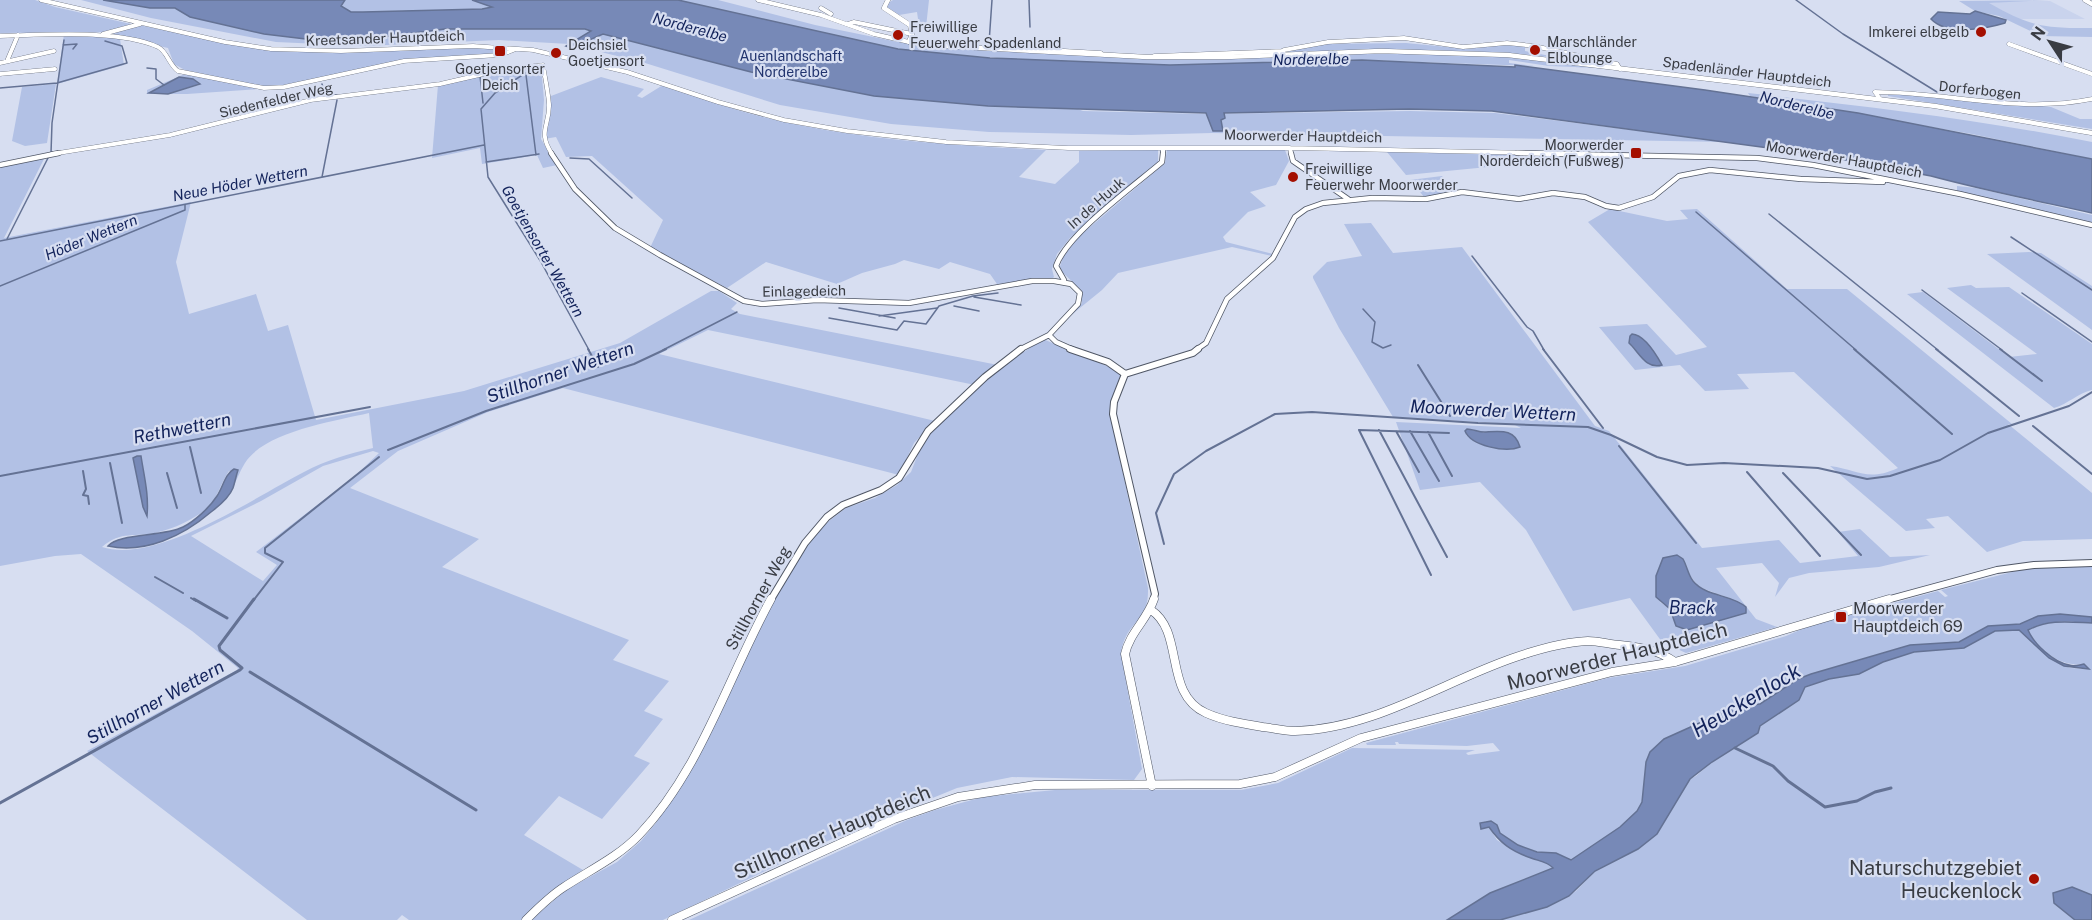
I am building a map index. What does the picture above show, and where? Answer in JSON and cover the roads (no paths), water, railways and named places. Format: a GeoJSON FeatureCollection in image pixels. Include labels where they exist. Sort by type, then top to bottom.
{"type":"FeatureCollection","features":[{"type":"Feature","properties":{"kind":"street","name":"Kreetsander Hauptdeich"},"geometry":{"type":"LineString","coordinates":[[41,0],[239,45],[286,50],[360,51],[462,46],[518,48]]}},
{"type":"Feature","properties":{"kind":"street"},"geometry":{"type":"LineString","coordinates":[[758,0],[821,15],[886,38],[909,42],[912,28],[908,22],[884,8],[888,0]]}},
{"type":"Feature","properties":{"kind":"street"},"geometry":{"type":"LineString","coordinates":[[2085,0],[2092,4]]}},
{"type":"Feature","properties":{"kind":"street"},"geometry":{"type":"LineString","coordinates":[[821,8],[854,22],[912,34]]}},
{"type":"Feature","properties":{"kind":"street"},"geometry":{"type":"LineString","coordinates":[[848,25],[854,22]]}},
{"type":"Feature","properties":{"kind":"street"},"geometry":{"type":"LineString","coordinates":[[100,35],[141,23]]}},
{"type":"Feature","properties":{"kind":"street"},"geometry":{"type":"LineString","coordinates":[[7,61],[18,35]]}},
{"type":"Feature","properties":{"kind":"street"},"geometry":{"type":"LineString","coordinates":[[0,36],[100,35],[154,45],[163,50],[173,68],[181,72],[264,88],[279,88],[404,61],[500,55],[518,48]]}},
{"type":"Feature","properties":{"kind":"street"},"geometry":{"type":"LineString","coordinates":[[1283,52],[1317,43],[1404,38],[1463,47],[1507,43],[1580,54],[1617,63],[1620,69]]}},
{"type":"Feature","properties":{"kind":"street","name":"Spadenländer Hauptdeich"},"geometry":{"type":"LineString","coordinates":[[909,42],[971,49],[1148,57],[1380,51],[1462,52],[1533,57],[1880,99],[1994,115],[2092,133]]}},
{"type":"Feature","properties":{"kind":"street"},"geometry":{"type":"LineString","coordinates":[[2009,44],[2092,74]]}},
{"type":"Feature","properties":{"kind":"street","name":"Moorwerder Hauptdeich"},"geometry":{"type":"LineString","coordinates":[[518,48],[627,72],[750,111],[826,128],[979,144],[1163,149],[1290,148],[1746,157],[1798,162],[1895,181],[2092,225]]}},
{"type":"Feature","properties":{"kind":"street"},"geometry":{"type":"LineString","coordinates":[[0,63],[54,51]]}},
{"type":"Feature","properties":{"kind":"street"},"geometry":{"type":"LineString","coordinates":[[543,65],[544,59],[552,54]]}},
{"type":"Feature","properties":{"kind":"street","name":"Siedenfelder Weg"},"geometry":{"type":"LineString","coordinates":[[0,165],[63,152],[170,135],[311,100],[440,84],[501,70],[543,65]]}},
{"type":"Feature","properties":{"kind":"street","name":"Einlagedeich"},"geometry":{"type":"LineString","coordinates":[[543,65],[549,106],[543,124],[543,139],[575,189],[615,228],[628,237],[741,300],[767,304],[829,300],[894,304],[936,299],[1021,282],[1064,280]]}},
{"type":"Feature","properties":{"kind":"street"},"geometry":{"type":"LineString","coordinates":[[0,74],[55,69]]}},
{"type":"Feature","properties":{"kind":"street","name":"Dorferbogen"},"geometry":{"type":"LineString","coordinates":[[1880,99],[1875,92],[1910,93],[2048,106],[2092,99]]}},
{"type":"Feature","properties":{"kind":"street"},"geometry":{"type":"LineString","coordinates":[[1290,148],[1293,161],[1348,199]]}},
{"type":"Feature","properties":{"kind":"street","name":"In de Huuk"},"geometry":{"type":"LineString","coordinates":[[1064,280],[1056,266],[1066,246],[1162,162],[1163,149]]}},
{"type":"Feature","properties":{"kind":"street"},"geometry":{"type":"LineString","coordinates":[[1125,374],[1193,353],[1202,348],[1227,299],[1274,258],[1295,217],[1313,206],[1348,199],[1426,199],[1462,192],[1519,199],[1560,194],[1585,197],[1606,206],[1619,207],[1653,197],[1679,176],[1705,171],[1801,179],[1895,181]]}},
{"type":"Feature","properties":{"kind":"street","name":"Stillhorner Weg"},"geometry":{"type":"LineString","coordinates":[[526,920],[562,888],[615,858],[641,833],[657,813],[692,757],[774,592],[815,530],[841,506],[894,483],[905,472],[920,439],[928,431],[1007,360],[1040,338],[1049,335],[1079,302],[1079,291],[1064,280]]}},
{"type":"Feature","properties":{"kind":"street"},"geometry":{"type":"LineString","coordinates":[[1049,335],[1057,342],[1114,365],[1125,374]]}},
{"type":"Feature","properties":{"kind":"street"},"geometry":{"type":"LineString","coordinates":[[1125,374],[1114,402],[1113,414],[1154,586],[1151,610],[1128,637],[1125,654],[1152,786]]}},
{"type":"Feature","properties":{"kind":"street","name":"Moorwerder Hauptdeich"},"geometry":{"type":"LineString","coordinates":[[1152,786],[1240,784],[1275,777],[1361,738],[1612,672],[1675,662],[1786,630],[1809,621],[1997,570],[2034,565],[2092,563]]}},
{"type":"Feature","properties":{"kind":"street"},"geometry":{"type":"LineString","coordinates":[[1151,610],[1163,620],[1189,702],[1201,711],[1271,730],[1315,728],[1395,709],[1517,655],[1546,645],[1600,641],[1631,645],[1667,655],[1675,662]]}},
{"type":"Feature","properties":{"kind":"street","name":"Stillhorner Hauptdeich"},"geometry":{"type":"LineString","coordinates":[[672,920],[894,819],[958,797],[1035,785],[1152,786]]}},
{"type":"Feature","properties":{"kind":"water","name":"Norderelbe"},"geometry":{"type":"Polygon","coordinates":[[[103,0],[345,0],[341,6],[351,12],[363,12],[492,7],[472,0],[678,0],[898,49],[990,58],[1170,65],[1362,60],[1515,67],[1515,65],[1858,113],[2092,159],[2092,213],[1931,176],[1814,154],[1492,111],[1409,109],[1224,113],[1225,118],[1221,120],[1223,131],[1213,131],[1206,113],[988,106],[874,96],[751,72],[603,34],[571,48],[566,46],[591,31],[585,29],[445,29],[360,40],[314,40],[264,34],[190,17],[175,8],[150,8],[103,0]]]}},
{"type":"Feature","properties":{"kind":"water"},"geometry":{"type":"Polygon","coordinates":[[[1975,11],[2006,20],[2005,23],[1967,30],[1946,28],[1931,19],[1938,12],[1970,14],[1975,11]]]}},
{"type":"Feature","properties":{"kind":"water"},"geometry":{"type":"Polygon","coordinates":[[[179,77],[193,79],[200,84],[168,94],[149,93],[179,77]]]}},
{"type":"Feature","properties":{"kind":"water"},"geometry":{"type":"Polygon","coordinates":[[[1632,334],[1646,341],[1662,365],[1652,365],[1643,359],[1629,343],[1632,334]]]}},
{"type":"Feature","properties":{"kind":"water"},"geometry":{"type":"Polygon","coordinates":[[[1467,429],[1507,432],[1515,437],[1520,447],[1498,449],[1481,444],[1469,436],[1465,431],[1467,429]]]}},
{"type":"Feature","properties":{"kind":"water"},"geometry":{"type":"Polygon","coordinates":[[[141,456],[145,478],[147,516],[133,458],[141,456]]]}},
{"type":"Feature","properties":{"kind":"water"},"geometry":{"type":"Polygon","coordinates":[[[234,469],[238,470],[233,488],[224,502],[188,529],[149,545],[122,548],[108,546],[122,539],[174,530],[188,524],[210,505],[228,474],[234,469]]]}},
{"type":"Feature","properties":{"kind":"water","name":"Brack"},"geometry":{"type":"Polygon","coordinates":[[[1677,555],[1683,559],[1691,579],[1698,586],[1740,603],[1746,607],[1746,613],[1687,630],[1676,626],[1670,609],[1656,597],[1656,576],[1663,558],[1677,555]]]}},
{"type":"Feature","properties":{"kind":"water","name":"Heuckenlock"},"geometry":{"type":"Polygon","coordinates":[[[2060,614],[2092,617],[2092,623],[2059,622],[2036,626],[2028,630],[2039,646],[2057,660],[2071,666],[2084,664],[2089,669],[2064,666],[2049,658],[2019,630],[1995,631],[1964,648],[1914,652],[1883,662],[1859,674],[1829,679],[1805,687],[1799,700],[1760,726],[1758,733],[1690,779],[1657,834],[1638,849],[1595,871],[1569,896],[1547,907],[1500,920],[1447,920],[1490,893],[1553,868],[1512,849],[1497,838],[1489,827],[1481,829],[1480,823],[1491,821],[1497,825],[1500,833],[1518,845],[1537,852],[1556,853],[1571,860],[1620,827],[1637,811],[1642,802],[1646,762],[1650,752],[1664,739],[1735,707],[1760,704],[1798,679],[1811,674],[1910,645],[1959,642],[1988,626],[2020,624],[2038,616],[2060,614]]]}},
{"type":"Feature","properties":{"kind":"water"},"geometry":{"type":"Polygon","coordinates":[[[2072,887],[2092,895],[2092,920],[2075,920],[2054,903],[2053,893],[2072,887]]]}},
{"type":"Feature","properties":{"kind":"waterway"},"geometry":{"type":"LineString","coordinates":[[989,43],[992,0]]}},
{"type":"Feature","properties":{"kind":"waterway"},"geometry":{"type":"LineString","coordinates":[[1029,0],[1030,27]]}},
{"type":"Feature","properties":{"kind":"waterway"},"geometry":{"type":"LineString","coordinates":[[1796,0],[1843,34],[1937,92]]}},
{"type":"Feature","properties":{"kind":"waterway"},"geometry":{"type":"LineString","coordinates":[[63,45],[64,40]]}},
{"type":"Feature","properties":{"kind":"waterway"},"geometry":{"type":"LineString","coordinates":[[58,83],[127,63],[122,46],[105,41]]}},
{"type":"Feature","properties":{"kind":"waterway"},"geometry":{"type":"LineString","coordinates":[[63,45],[77,44],[73,49]]}},
{"type":"Feature","properties":{"kind":"waterway"},"geometry":{"type":"LineString","coordinates":[[58,83],[63,45]]}},
{"type":"Feature","properties":{"kind":"waterway"},"geometry":{"type":"LineString","coordinates":[[147,68],[156,69],[156,79],[164,85]]}},
{"type":"Feature","properties":{"kind":"waterway","name":"Goetjensorter Wettern"},"geometry":{"type":"LineString","coordinates":[[486,162],[481,109],[495,93],[527,72]]}},
{"type":"Feature","properties":{"kind":"waterway"},"geometry":{"type":"LineString","coordinates":[[526,75],[536,154]]}},
{"type":"Feature","properties":{"kind":"waterway"},"geometry":{"type":"LineString","coordinates":[[480,76],[483,103]]}},
{"type":"Feature","properties":{"kind":"waterway"},"geometry":{"type":"LineString","coordinates":[[0,88],[58,83]]}},
{"type":"Feature","properties":{"kind":"waterway"},"geometry":{"type":"LineString","coordinates":[[51,153],[52,123],[58,83]]}},
{"type":"Feature","properties":{"kind":"waterway"},"geometry":{"type":"LineString","coordinates":[[322,84],[325,95],[337,95]]}},
{"type":"Feature","properties":{"kind":"waterway"},"geometry":{"type":"LineString","coordinates":[[322,177],[337,100]]}},
{"type":"Feature","properties":{"kind":"waterway","name":"Neue Höder Wettern"},"geometry":{"type":"LineString","coordinates":[[0,241],[484,145]]}},
{"type":"Feature","properties":{"kind":"waterway"},"geometry":{"type":"LineString","coordinates":[[486,162],[536,154]]}},
{"type":"Feature","properties":{"kind":"waterway"},"geometry":{"type":"LineString","coordinates":[[7,239],[49,156]]}},
{"type":"Feature","properties":{"kind":"waterway"},"geometry":{"type":"LineString","coordinates":[[570,158],[589,159],[632,198]]}},
{"type":"Feature","properties":{"kind":"waterway","name":"Goetjensorter Wettern"},"geometry":{"type":"LineString","coordinates":[[486,162],[488,177],[541,262],[589,350]]}},
{"type":"Feature","properties":{"kind":"waterway","name":"Höder Wettern"},"geometry":{"type":"LineString","coordinates":[[0,286],[185,210],[185,205]]}},
{"type":"Feature","properties":{"kind":"waterway"},"geometry":{"type":"LineString","coordinates":[[1696,212],[1856,350]]}},
{"type":"Feature","properties":{"kind":"waterway"},"geometry":{"type":"LineString","coordinates":[[1769,214],[1938,350]]}},
{"type":"Feature","properties":{"kind":"waterway"},"geometry":{"type":"LineString","coordinates":[[2011,237],[2092,290]]}},
{"type":"Feature","properties":{"kind":"waterway"},"geometry":{"type":"LineString","coordinates":[[1472,256],[1527,327],[1533,331],[1544,350]]}},
{"type":"Feature","properties":{"kind":"waterway"},"geometry":{"type":"LineString","coordinates":[[1922,290],[2002,350]]}},
{"type":"Feature","properties":{"kind":"waterway"},"geometry":{"type":"LineString","coordinates":[[829,318],[897,330],[904,321],[926,324],[939,306],[973,296],[998,293]]}},
{"type":"Feature","properties":{"kind":"waterway"},"geometry":{"type":"LineString","coordinates":[[2022,293],[2092,342]]}},
{"type":"Feature","properties":{"kind":"waterway"},"geometry":{"type":"LineString","coordinates":[[974,297],[1021,305]]}},
{"type":"Feature","properties":{"kind":"waterway"},"geometry":{"type":"LineString","coordinates":[[954,306],[979,311]]}},
{"type":"Feature","properties":{"kind":"waterway"},"geometry":{"type":"LineString","coordinates":[[839,308],[882,316]]}},
{"type":"Feature","properties":{"kind":"waterway"},"geometry":{"type":"LineString","coordinates":[[882,316],[937,308]]}},
{"type":"Feature","properties":{"kind":"waterway"},"geometry":{"type":"LineString","coordinates":[[1363,309],[1375,322],[1372,342],[1383,348],[1391,345]]}},
{"type":"Feature","properties":{"kind":"waterway","name":"Stillhorner Wettern"},"geometry":{"type":"LineString","coordinates":[[663,350],[737,312]]}},
{"type":"Feature","properties":{"kind":"waterway"},"geometry":{"type":"LineString","coordinates":[[882,316],[895,318]]}},
{"type":"Feature","properties":{"kind":"waterway"},"geometry":{"type":"LineString","coordinates":[[588,349],[598,367]]}},
{"type":"Feature","properties":{"kind":"waterway","name":"Stillhorner Wettern"},"geometry":{"type":"LineString","coordinates":[[388,450],[486,411],[634,364],[666,349]]}},
{"type":"Feature","properties":{"kind":"waterway"},"geometry":{"type":"LineString","coordinates":[[1543,349],[1603,428]]}},
{"type":"Feature","properties":{"kind":"waterway"},"geometry":{"type":"LineString","coordinates":[[1854,349],[1952,434]]}},
{"type":"Feature","properties":{"kind":"waterway"},"geometry":{"type":"LineString","coordinates":[[1936,349],[2019,416]]}},
{"type":"Feature","properties":{"kind":"waterway"},"geometry":{"type":"LineString","coordinates":[[2000,349],[2042,381]]}},
{"type":"Feature","properties":{"kind":"waterway"},"geometry":{"type":"LineString","coordinates":[[1418,365],[1450,416]]}},
{"type":"Feature","properties":{"kind":"waterway","name":"Moorwerder Wettern"},"geometry":{"type":"LineString","coordinates":[[1164,544],[1156,513],[1174,474],[1206,451],[1275,414],[1312,412],[1478,423],[1588,427],[1611,435],[1657,457],[1687,465],[1724,463],[1818,468],[1867,479],[1890,476],[1940,460],[1988,433],[2069,406],[2092,392]]}},
{"type":"Feature","properties":{"kind":"waterway","name":"Rethwettern"},"geometry":{"type":"LineString","coordinates":[[0,476],[370,407]]}},
{"type":"Feature","properties":{"kind":"waterway"},"geometry":{"type":"LineString","coordinates":[[2033,426],[2092,474]]}},
{"type":"Feature","properties":{"kind":"waterway"},"geometry":{"type":"LineString","coordinates":[[1379,431],[1359,430],[1431,575]]}},
{"type":"Feature","properties":{"kind":"waterway"},"geometry":{"type":"LineString","coordinates":[[1379,431],[1396,431]]}},
{"type":"Feature","properties":{"kind":"waterway"},"geometry":{"type":"LineString","coordinates":[[1379,431],[1447,557]]}},
{"type":"Feature","properties":{"kind":"waterway"},"geometry":{"type":"LineString","coordinates":[[1396,431],[1410,432]]}},
{"type":"Feature","properties":{"kind":"waterway"},"geometry":{"type":"LineString","coordinates":[[1396,431],[1419,472]]}},
{"type":"Feature","properties":{"kind":"waterway"},"geometry":{"type":"LineString","coordinates":[[1410,432],[1428,432]]}},
{"type":"Feature","properties":{"kind":"waterway"},"geometry":{"type":"LineString","coordinates":[[1410,432],[1439,481]]}},
{"type":"Feature","properties":{"kind":"waterway"},"geometry":{"type":"LineString","coordinates":[[1428,432],[1449,433]]}},
{"type":"Feature","properties":{"kind":"waterway"},"geometry":{"type":"LineString","coordinates":[[1428,432],[1452,476]]}},
{"type":"Feature","properties":{"kind":"waterway"},"geometry":{"type":"LineString","coordinates":[[1619,446],[1696,543]]}},
{"type":"Feature","properties":{"kind":"waterway"},"geometry":{"type":"LineString","coordinates":[[190,447],[201,493]]}},
{"type":"Feature","properties":{"kind":"waterway","name":"Stillhorner Wettern"},"geometry":{"type":"LineString","coordinates":[[253,601],[283,562],[265,553],[265,548],[379,457]]}},
{"type":"Feature","properties":{"kind":"waterway"},"geometry":{"type":"LineString","coordinates":[[110,463],[122,523]]}},
{"type":"Feature","properties":{"kind":"waterway"},"geometry":{"type":"LineString","coordinates":[[83,471],[86,489],[83,495],[88,496],[89,504]]}},
{"type":"Feature","properties":{"kind":"waterway"},"geometry":{"type":"LineString","coordinates":[[1747,472],[1820,556]]}},
{"type":"Feature","properties":{"kind":"waterway"},"geometry":{"type":"LineString","coordinates":[[167,473],[177,508]]}},
{"type":"Feature","properties":{"kind":"waterway"},"geometry":{"type":"LineString","coordinates":[[1783,473],[1861,555]]}},
{"type":"Feature","properties":{"kind":"waterway"},"geometry":{"type":"LineString","coordinates":[[155,577],[183,593]]}},
{"type":"Feature","properties":{"kind":"waterway"},"geometry":{"type":"LineString","coordinates":[[191,598],[196,601]]}},
{"type":"Feature","properties":{"kind":"waterway"},"geometry":{"type":"LineString","coordinates":[[194,599],[227,618]]}},
{"type":"Feature","properties":{"kind":"waterway","name":"Stillhorner Wettern"},"geometry":{"type":"LineString","coordinates":[[0,803],[240,670],[242,668],[220,650],[219,646],[254,599]]}},
{"type":"Feature","properties":{"kind":"waterway"},"geometry":{"type":"LineString","coordinates":[[250,672],[476,810]]}},
{"type":"Feature","properties":{"kind":"waterway"},"geometry":{"type":"LineString","coordinates":[[1735,748],[1773,766],[1788,781],[1825,807],[1857,801],[1875,792],[1891,788]]}},
{"type":"Feature","properties":{"kind":"place","name":"Imkerei elbgelb"},"geometry":{"type":"Point","coordinates":[1981,32]}},
{"type":"Feature","properties":{"kind":"place","name":"Freiwillige Feuerwehr Spadenland"},"geometry":{"type":"Point","coordinates":[898,35]}},
{"type":"Feature","properties":{"kind":"place","name":"Marschländer Elblounge"},"geometry":{"type":"Point","coordinates":[1535,50]}},
{"type":"Feature","properties":{"kind":"place","name":"Goetjensorter Deich"},"geometry":{"type":"Point","coordinates":[500,51]}},
{"type":"Feature","properties":{"kind":"place","name":"Deichsiel Goetjensort"},"geometry":{"type":"Point","coordinates":[556,53]}},
{"type":"Feature","properties":{"kind":"place","name":"Moorwerder Norderdeich (Fußweg)"},"geometry":{"type":"Point","coordinates":[1636,153]}},
{"type":"Feature","properties":{"kind":"place","name":"Freiwillige Feuerwehr Moorwerder"},"geometry":{"type":"Point","coordinates":[1293,177]}},
{"type":"Feature","properties":{"kind":"place","name":"Moorwerder Hauptdeich 69"},"geometry":{"type":"Point","coordinates":[1841,617]}},
{"type":"Feature","properties":{"kind":"place","name":"Naturschutzgebiet Heuckenlock"},"geometry":{"type":"Point","coordinates":[2034,879]}},
{"type":"Feature","properties":{"kind":"park label","name":"Auenlandschaft Norderelbe"},"geometry":{"type":"Point","coordinates":[791,64]}}]}
